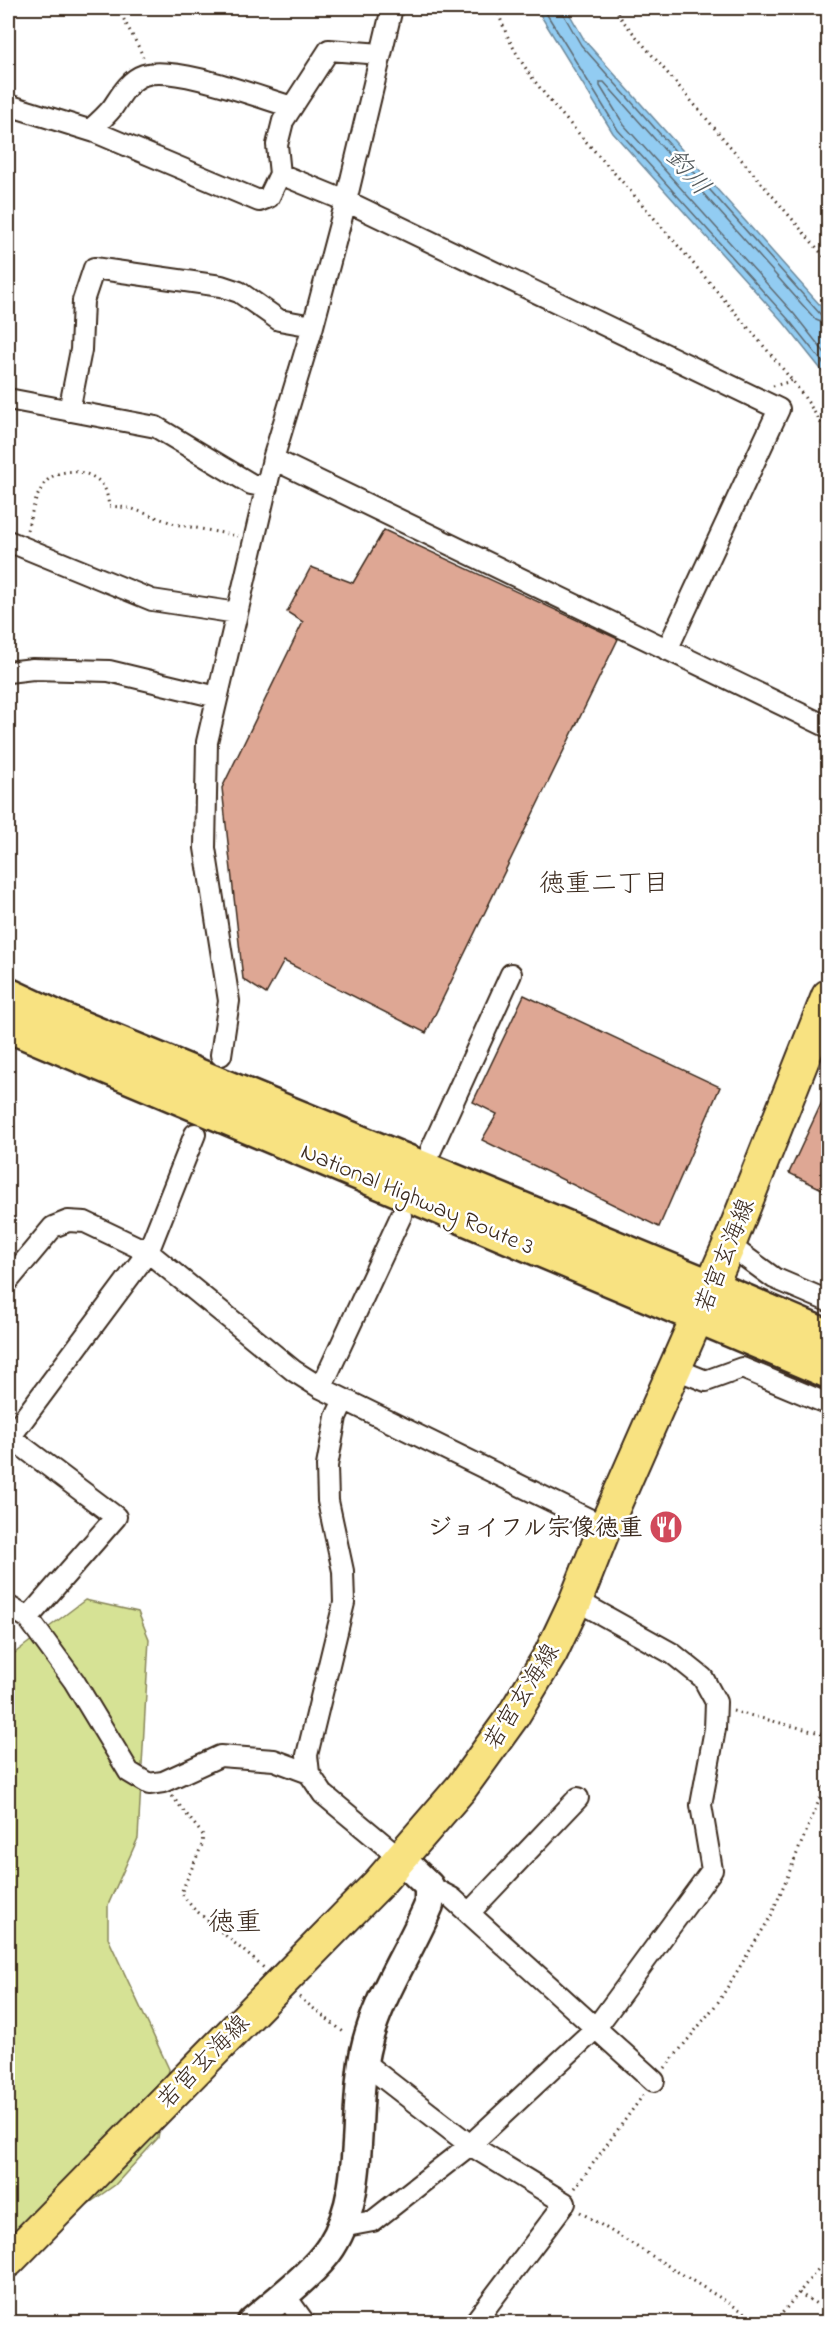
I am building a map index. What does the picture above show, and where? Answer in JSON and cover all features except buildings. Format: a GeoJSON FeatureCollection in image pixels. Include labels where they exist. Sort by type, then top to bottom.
{"type":"FeatureCollection","features":[{"type":"Feature","properties":{"kind":"highway","name":"National Highway Route 3"},"geometry":{"type":"LineString","coordinates":[[8,995],[55,1017],[828,1337]]}},
{"type":"Feature","properties":{"kind":"highway","name":"National Highway Route 3"},"geometry":{"type":"LineString","coordinates":[[8,1025],[828,1371]]}},
{"type":"Feature","properties":{"kind":"main road","name":"若宮玄海線"},"geometry":{"type":"LineString","coordinates":[[8,2261],[378,1884],[461,1788],[513,1716],[551,1653],[576,1600],[605,1527],[729,1245],[828,996]]}},
{"type":"Feature","properties":{"kind":"street"},"geometry":{"type":"LineString","coordinates":[[221,1055],[229,1001],[205,848],[207,742],[273,459],[313,326],[346,201],[392,8]]}},
{"type":"Feature","properties":{"kind":"street"},"geometry":{"type":"LineString","coordinates":[[8,105],[90,130],[259,201],[269,197],[280,174],[277,145],[283,121],[329,50],[381,54]]}},
{"type":"Feature","properties":{"kind":"street"},"geometry":{"type":"LineString","coordinates":[[90,130],[112,108],[123,90],[144,75],[166,73],[196,78],[292,107]]}},
{"type":"Feature","properties":{"kind":"street"},"geometry":{"type":"LineString","coordinates":[[280,174],[346,201],[779,409],[667,650]]}},
{"type":"Feature","properties":{"kind":"street"},"geometry":{"type":"LineString","coordinates":[[69,411],[81,350],[83,301],[94,268],[221,286],[239,292],[279,320],[313,326]]}},
{"type":"Feature","properties":{"kind":"street"},"geometry":{"type":"LineString","coordinates":[[8,399],[156,427],[251,484],[267,487]]}},
{"type":"Feature","properties":{"kind":"street"},"geometry":{"type":"LineString","coordinates":[[273,459],[828,727]]}},
{"type":"Feature","properties":{"kind":"street"},"geometry":{"type":"LineString","coordinates":[[15,544],[152,600],[237,613]]}},
{"type":"Feature","properties":{"kind":"street"},"geometry":{"type":"LineString","coordinates":[[8,672],[33,669],[109,672],[217,697]]}},
{"type":"Feature","properties":{"kind":"street"},"geometry":{"type":"LineString","coordinates":[[431,1150],[511,974]]}},
{"type":"Feature","properties":{"kind":"street"},"geometry":{"type":"LineString","coordinates":[[28,1618],[117,1517],[9,1438],[148,1252],[195,1134]]}},
{"type":"Feature","properties":{"kind":"street"},"geometry":{"type":"LineString","coordinates":[[321,1388],[401,1216]]}},
{"type":"Feature","properties":{"kind":"street"},"geometry":{"type":"LineString","coordinates":[[8,1281],[53,1227],[68,1221],[85,1222],[148,1252],[294,1371],[321,1388],[605,1527]]}},
{"type":"Feature","properties":{"kind":"street"},"geometry":{"type":"LineString","coordinates":[[729,1245],[774,1278],[828,1301]]}},
{"type":"Feature","properties":{"kind":"street"},"geometry":{"type":"LineString","coordinates":[[676,1369],[706,1381],[742,1368],[828,1404]]}},
{"type":"Feature","properties":{"kind":"street"},"geometry":{"type":"LineString","coordinates":[[344,1400],[336,1417],[327,1466],[328,1501],[343,1571],[344,1603],[307,1755],[309,1773],[323,1794],[400,1858],[429,1886],[452,1898],[654,2081]]}},
{"type":"Feature","properties":{"kind":"street"},"geometry":{"type":"LineString","coordinates":[[341,2227],[373,2221],[470,2145],[595,2029],[712,1870],[701,1805],[715,1729],[716,1702],[703,1678],[673,1654],[576,1600]]}},
{"type":"Feature","properties":{"kind":"street"},"geometry":{"type":"LineString","coordinates":[[8,1606],[28,1618],[74,1681],[129,1772],[149,1784],[163,1782],[220,1756],[274,1760],[309,1773]]}},
{"type":"Feature","properties":{"kind":"street"},"geometry":{"type":"LineString","coordinates":[[469,1913],[578,1798]]}},
{"type":"Feature","properties":{"kind":"street"},"geometry":{"type":"LineString","coordinates":[[252,2322],[330,2248],[341,2227],[351,2193],[364,2056],[375,2018],[429,1905],[429,1886]]}},
{"type":"Feature","properties":{"kind":"street"},"geometry":{"type":"LineString","coordinates":[[364,2056],[470,2145],[565,2203],[475,2322]]}},
{"type":"Feature","properties":{"kind":"street"},"geometry":{"type":"LineString","coordinates":[[284,2294],[304,2322]]}},
{"type":"Feature","properties":{"kind":"path"},"geometry":{"type":"LineString","coordinates":[[119,8],[124,22],[138,43],[150,75]]}},
{"type":"Feature","properties":{"kind":"path"},"geometry":{"type":"LineString","coordinates":[[497,8],[514,50],[542,91],[671,237],[787,374],[819,418],[828,437]]}},
{"type":"Feature","properties":{"kind":"path"},"geometry":{"type":"LineString","coordinates":[[614,8],[622,21],[828,261]]}},
{"type":"Feature","properties":{"kind":"path"},"geometry":{"type":"LineString","coordinates":[[15,544],[38,493],[48,480],[57,473],[73,471],[91,477],[104,487],[109,506],[130,508],[175,524],[254,540]]}},
{"type":"Feature","properties":{"kind":"path"},"geometry":{"type":"LineString","coordinates":[[716,1702],[739,1714],[828,1735]]}},
{"type":"Feature","properties":{"kind":"path"},"geometry":{"type":"LineString","coordinates":[[760,2322],[565,2203],[654,2081],[719,2001],[771,1916],[828,1779]]}},
{"type":"Feature","properties":{"kind":"path"},"geometry":{"type":"LineString","coordinates":[[163,1782],[203,1835],[202,1845],[181,1893],[193,1908],[364,2056]]}},
{"type":"Feature","properties":{"kind":"path"},"geometry":{"type":"LineString","coordinates":[[775,2322],[828,2257]]}},
{"type":"Feature","properties":{"kind":"path"},"geometry":{"type":"LineString","coordinates":[[799,2293],[828,2311]]}},
{"type":"Feature","properties":{"kind":"green space"},"geometry":{"type":"Polygon","coordinates":[[[85,1600],[138,1612],[149,1639],[138,1838],[108,1905],[108,1938],[169,2069],[158,2138],[115,2185],[8,2260],[8,1658],[85,1600]]]}},
{"type":"Feature","properties":{"kind":"water","name":"釣川"},"geometry":{"type":"Polygon","coordinates":[[[536,8],[566,8],[585,41],[828,314],[828,378],[784,323],[613,133],[536,8]]]}},
{"type":"Feature","properties":{"kind":"place","name":"ジョイフル宗像徳重"},"geometry":{"type":"Point","coordinates":[666,1527]}},
{"type":"Feature","properties":{"kind":"district","name":"徳重二丁目"},"geometry":{"type":"Point","coordinates":[604,882]}},
{"type":"Feature","properties":{"kind":"district","name":"徳重"},"geometry":{"type":"Point","coordinates":[235,1921]}}]}
